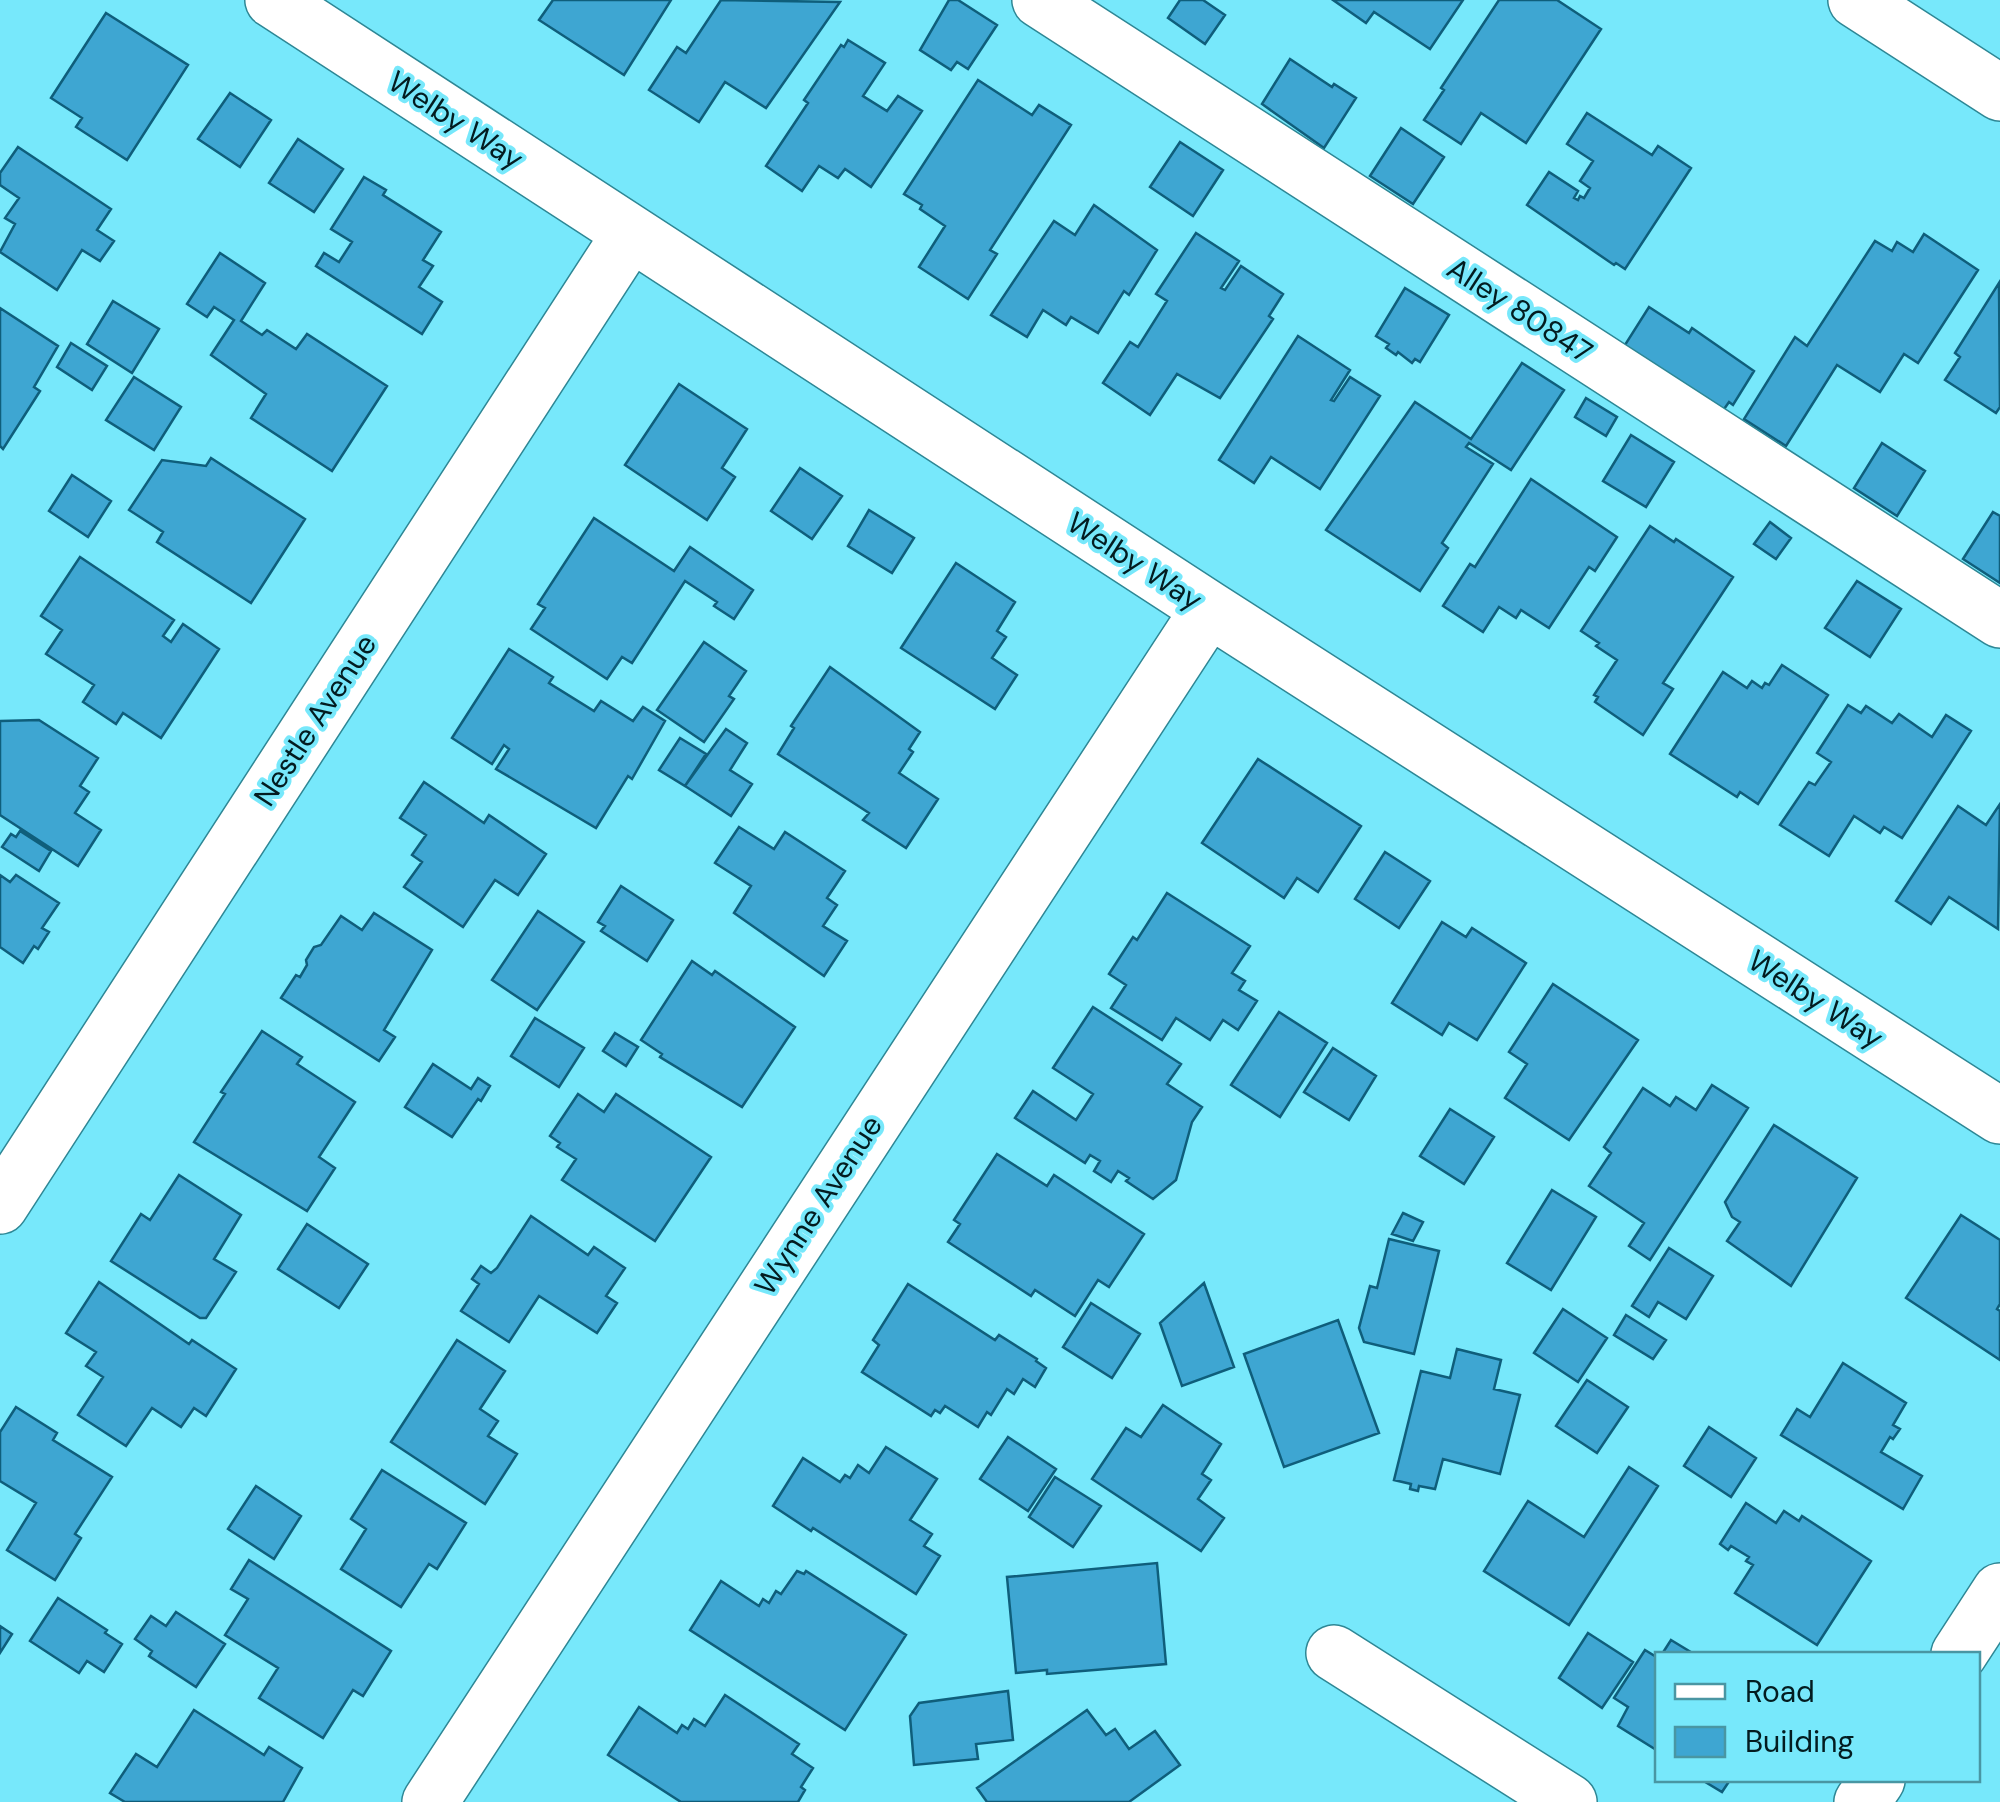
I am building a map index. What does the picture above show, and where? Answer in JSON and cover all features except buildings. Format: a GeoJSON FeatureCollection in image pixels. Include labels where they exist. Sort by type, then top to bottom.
{"type":"FeatureCollection","features":[{"type":"Feature","properties":{"kind":"street","name":"Welby Way"},"geometry":{"type":"LineString","coordinates":[[273,0],[1209,609],[2000,1116]]}},
{"type":"Feature","properties":{"kind":"street","name":"Alley 80847"},"geometry":{"type":"LineString","coordinates":[[1040,0],[2000,620]]}},
{"type":"Feature","properties":{"kind":"street"},"geometry":{"type":"LineString","coordinates":[[1856,0],[2000,93]]}},
{"type":"Feature","properties":{"kind":"street","name":"Nestle Avenue"},"geometry":{"type":"LineString","coordinates":[[0,1206],[630,234]]}},
{"type":"Feature","properties":{"kind":"street","name":"Wynne Avenue"},"geometry":{"type":"LineString","coordinates":[[430,1802],[1209,609]]}},
{"type":"Feature","properties":{"kind":"street"},"geometry":{"type":"LineString","coordinates":[[1959,1652],[2000,1591]]}},
{"type":"Feature","properties":{"kind":"street"},"geometry":{"type":"LineString","coordinates":[[1334,1653],[1569,1802]]}}]}
